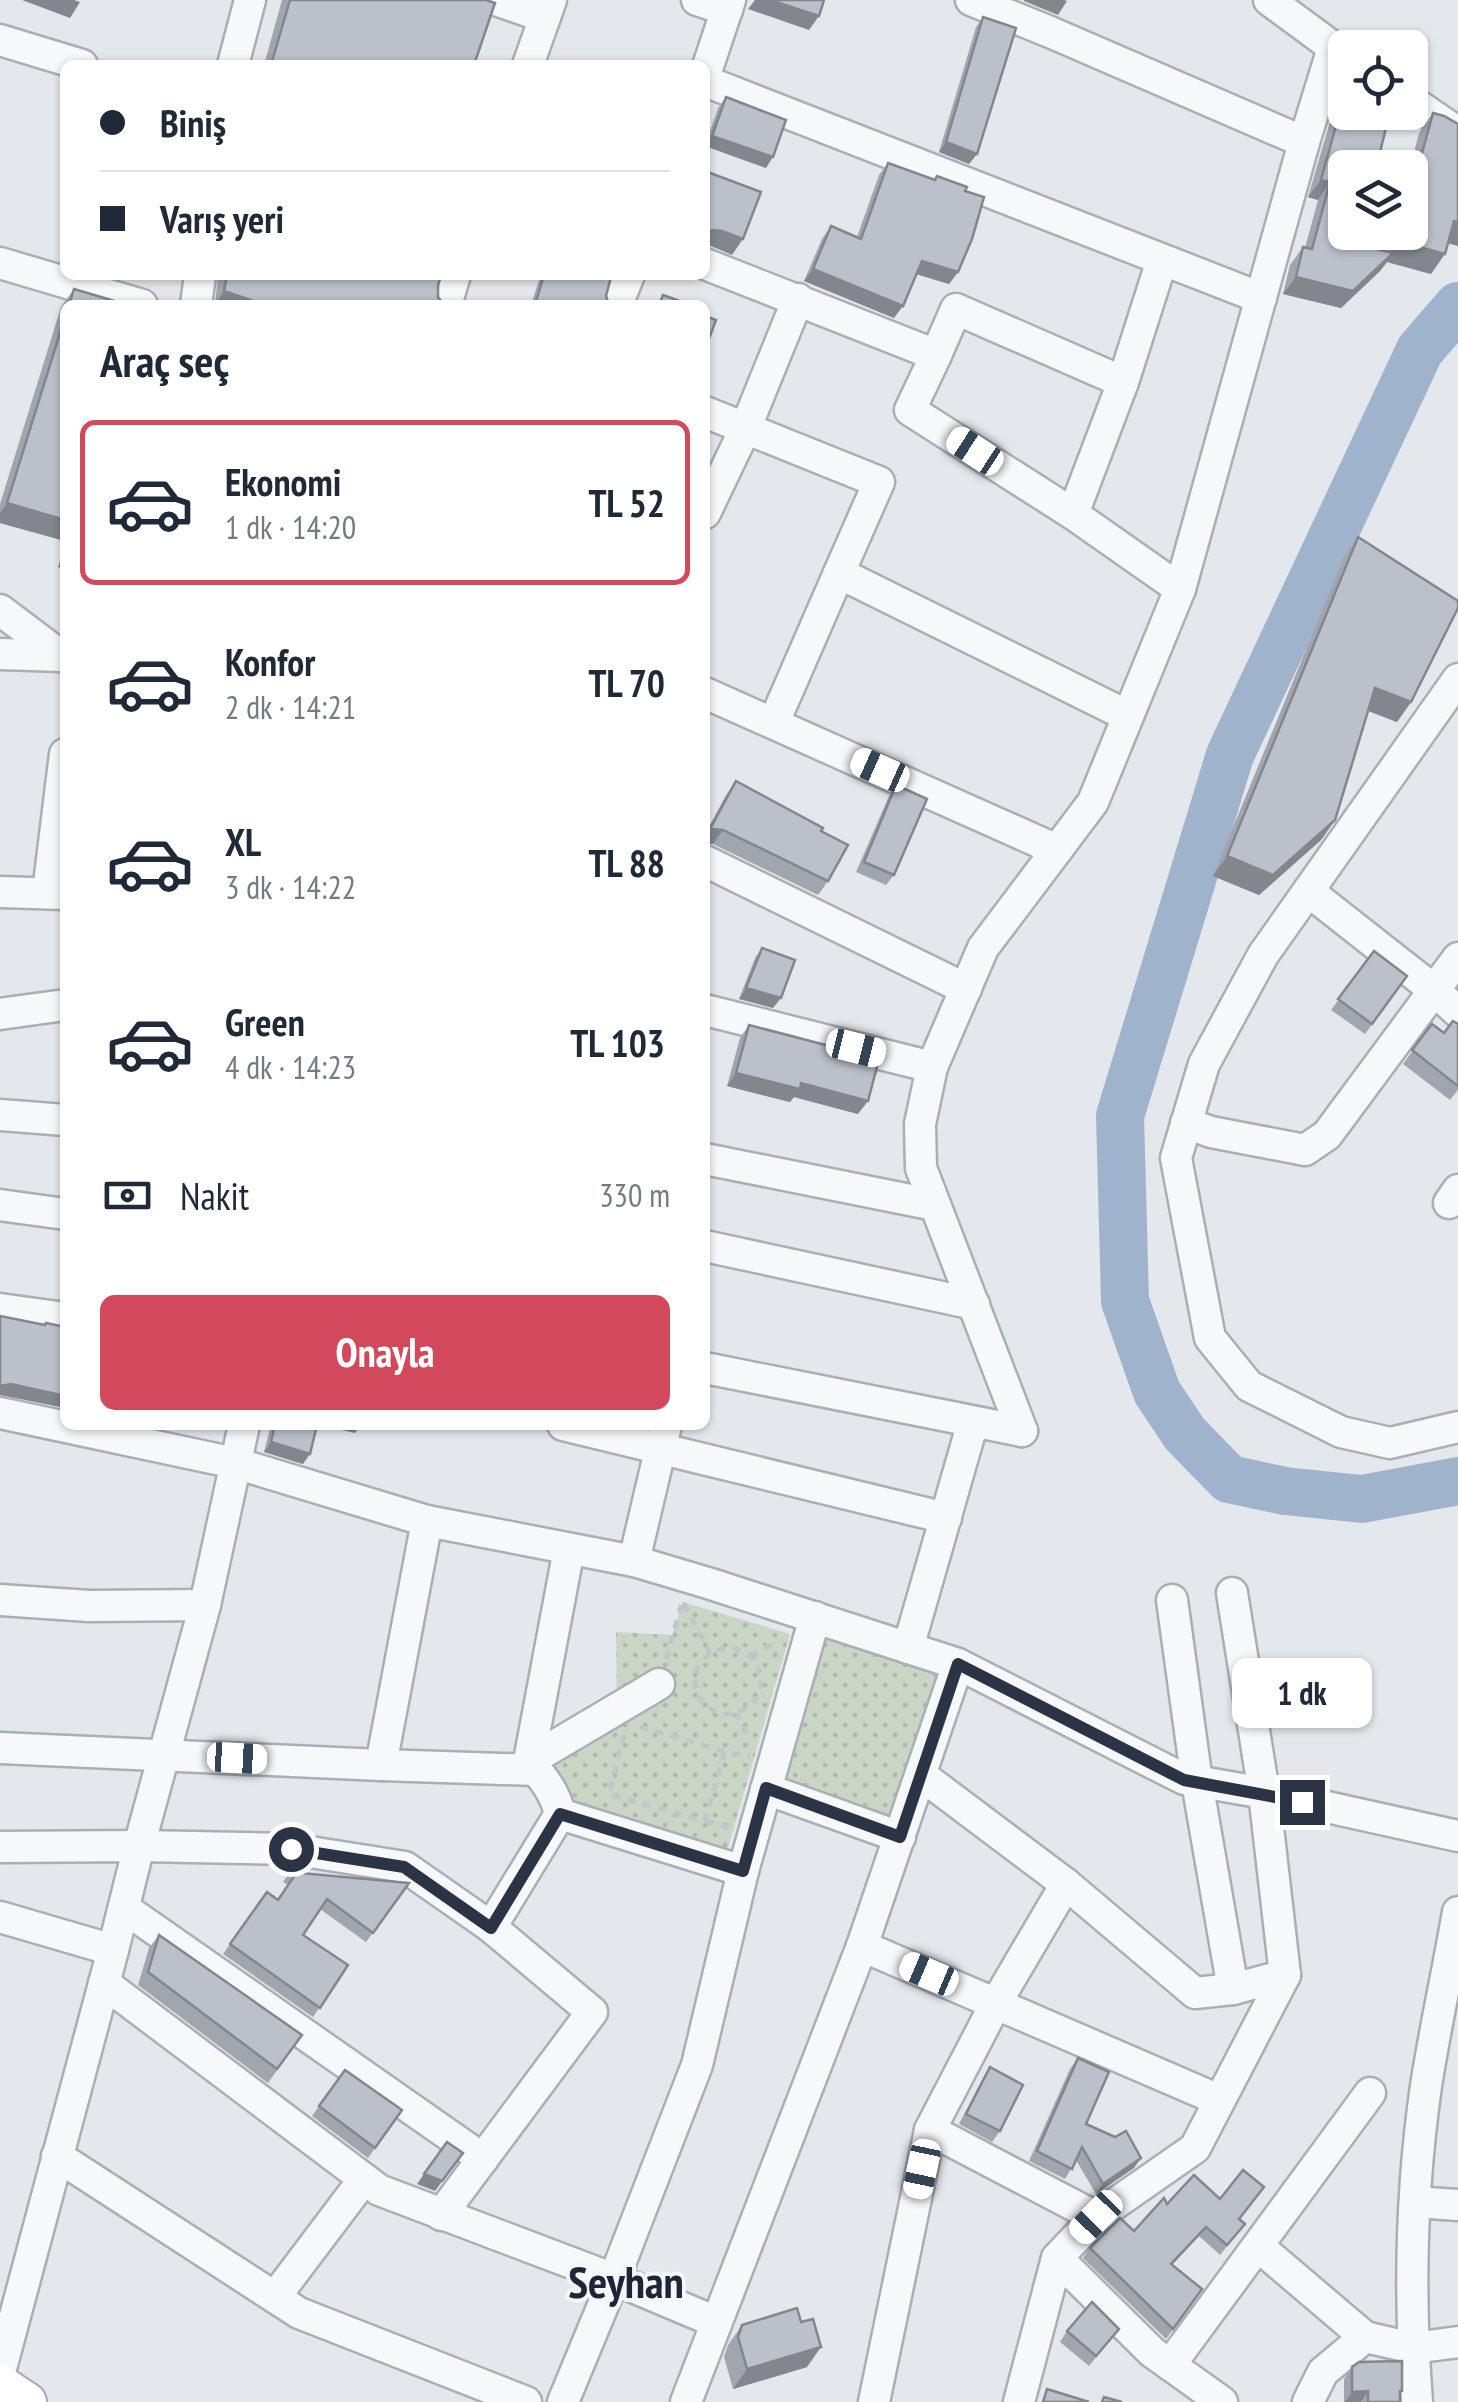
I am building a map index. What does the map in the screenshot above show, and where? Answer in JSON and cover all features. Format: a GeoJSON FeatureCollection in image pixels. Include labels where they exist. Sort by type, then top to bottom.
{"type":"FeatureCollection","features":[{"type":"Feature","properties":{"kind":"main road"},"geometry":{"type":"LineString","coordinates":[[0,2384],[26,2402]]}},
{"type":"Feature","properties":{"kind":"street"},"geometry":{"type":"LineString","coordinates":[[234,60],[250,0]]}},
{"type":"Feature","properties":{"kind":"street"},"geometry":{"type":"LineString","coordinates":[[496,0],[548,9],[530,60]]}},
{"type":"Feature","properties":{"kind":"street"},"geometry":{"type":"LineString","coordinates":[[698,0],[729,5],[710,63]]}},
{"type":"Feature","properties":{"kind":"street"},"geometry":{"type":"LineString","coordinates":[[971,0],[1304,142]]}},
{"type":"Feature","properties":{"kind":"street"},"geometry":{"type":"LineString","coordinates":[[1269,0],[1328,44]]}},
{"type":"Feature","properties":{"kind":"street"},"geometry":{"type":"LineString","coordinates":[[0,40],[66,60]]}},
{"type":"Feature","properties":{"kind":"street"},"geometry":{"type":"LineString","coordinates":[[710,80],[1261,298]]}},
{"type":"Feature","properties":{"kind":"street"},"geometry":{"type":"LineString","coordinates":[[710,1369],[1022,1431],[921,1168],[920,1124],[932,1067],[983,948],[1093,802],[1180,589],[1304,142],[1328,80]]}},
{"type":"Feature","properties":{"kind":"street"},"geometry":{"type":"LineString","coordinates":[[1428,112],[1457,132]]}},
{"type":"Feature","properties":{"kind":"street"},"geometry":{"type":"LineString","coordinates":[[1073,514],[1162,260]]}},
{"type":"Feature","properties":{"kind":"street"},"geometry":{"type":"LineString","coordinates":[[0,262],[125,300]]}},
{"type":"Feature","properties":{"kind":"street"},"geometry":{"type":"LineString","coordinates":[[710,266],[936,354]]}},
{"type":"Feature","properties":{"kind":"street"},"geometry":{"type":"LineString","coordinates":[[710,503],[746,427],[798,299]]}},
{"type":"Feature","properties":{"kind":"street"},"geometry":{"type":"LineString","coordinates":[[1122,382],[956,309],[910,410],[1073,514],[1180,589]]}},
{"type":"Feature","properties":{"kind":"street"},"geometry":{"type":"LineString","coordinates":[[710,414],[879,482],[774,722]]}},
{"type":"Feature","properties":{"kind":"street"},"geometry":{"type":"LineString","coordinates":[[839,573],[1128,716]]}},
{"type":"Feature","properties":{"kind":"street"},"geometry":{"type":"LineString","coordinates":[[0,610],[60,654]]}},
{"type":"Feature","properties":{"kind":"street"},"geometry":{"type":"LineString","coordinates":[[0,654],[60,656]]}},
{"type":"Feature","properties":{"kind":"street"},"geometry":{"type":"LineString","coordinates":[[1458,679],[1264,955],[1204,1064],[1176,1158],[1210,1338],[1249,1386],[1341,1432],[1390,1442],[1458,1428]]}},
{"type":"Feature","properties":{"kind":"street"},"geometry":{"type":"LineString","coordinates":[[710,695],[1057,850]]}},
{"type":"Feature","properties":{"kind":"street"},"geometry":{"type":"LineString","coordinates":[[0,892],[56,893],[60,831]]}},
{"type":"Feature","properties":{"kind":"street"},"geometry":{"type":"LineString","coordinates":[[710,863],[966,989]]}},
{"type":"Feature","properties":{"kind":"street"},"geometry":{"type":"LineString","coordinates":[[1308,891],[1458,1012]]}},
{"type":"Feature","properties":{"kind":"street"},"geometry":{"type":"LineString","coordinates":[[1186,1122],[1211,1132],[1306,1150],[1327,1136],[1458,958]]}},
{"type":"Feature","properties":{"kind":"street"},"geometry":{"type":"LineString","coordinates":[[0,1014],[60,1005]]}},
{"type":"Feature","properties":{"kind":"street"},"geometry":{"type":"LineString","coordinates":[[710,1011],[932,1067]]}},
{"type":"Feature","properties":{"kind":"street"},"geometry":{"type":"LineString","coordinates":[[0,1115],[60,1120]]}},
{"type":"Feature","properties":{"kind":"street"},"geometry":{"type":"LineString","coordinates":[[710,1160],[935,1204]]}},
{"type":"Feature","properties":{"kind":"street"},"geometry":{"type":"LineString","coordinates":[[0,1205],[60,1213]]}},
{"type":"Feature","properties":{"kind":"street"},"geometry":{"type":"LineString","coordinates":[[710,1247],[974,1304]]}},
{"type":"Feature","properties":{"kind":"street"},"geometry":{"type":"LineString","coordinates":[[0,1309],[60,1317]]}},
{"type":"Feature","properties":{"kind":"street"},"geometry":{"type":"LineString","coordinates":[[0,1413],[60,1426]]}},
{"type":"Feature","properties":{"kind":"street"},"geometry":{"type":"LineString","coordinates":[[908,1648],[973,1422]]}},
{"type":"Feature","properties":{"kind":"street"},"geometry":{"type":"LineString","coordinates":[[80,1430],[235,1463],[427,1521],[634,1562],[958,1664],[1184,1780],[1264,1793],[1458,1836]]}},
{"type":"Feature","properties":{"kind":"street"},"geometry":{"type":"LineString","coordinates":[[0,2372],[205,1605],[243,1430]]}},
{"type":"Feature","properties":{"kind":"street"},"geometry":{"type":"LineString","coordinates":[[609,1430],[664,1436],[946,1518]]}},
{"type":"Feature","properties":{"kind":"street"},"geometry":{"type":"LineString","coordinates":[[634,1562],[664,1436]]}},
{"type":"Feature","properties":{"kind":"street"},"geometry":{"type":"LineString","coordinates":[[381,1765],[427,1521]]}},
{"type":"Feature","properties":{"kind":"street"},"geometry":{"type":"LineString","coordinates":[[532,1766],[569,1550]]}},
{"type":"Feature","properties":{"kind":"street"},"geometry":{"type":"LineString","coordinates":[[1020,2402],[1057,2258],[1096,2217],[1196,2148],[1285,1976],[1264,1793],[1232,1593]]}},
{"type":"Feature","properties":{"kind":"street"},"geometry":{"type":"LineString","coordinates":[[0,1600],[89,1606],[205,1605]]}},
{"type":"Feature","properties":{"kind":"street"},"geometry":{"type":"LineString","coordinates":[[1172,1600],[1197,1782],[1233,1989]]}},
{"type":"Feature","properties":{"kind":"street"},"geometry":{"type":"LineString","coordinates":[[563,2402],[696,2066],[743,1871],[815,1617]]}},
{"type":"Feature","properties":{"kind":"street"},"geometry":{"type":"LineString","coordinates":[[686,2402],[862,1946],[958,1664]]}},
{"type":"Feature","properties":{"kind":"street"},"geometry":{"type":"LineString","coordinates":[[0,1748],[381,1765],[532,1766],[658,1684]]}},
{"type":"Feature","properties":{"kind":"street"},"geometry":{"type":"LineString","coordinates":[[491,1928],[560,1814],[548,1783],[532,1766]]}},
{"type":"Feature","properties":{"kind":"street"},"geometry":{"type":"LineString","coordinates":[[921,1775],[1066,1884],[1194,1993],[1233,1989],[1285,1976]]}},
{"type":"Feature","properties":{"kind":"street"},"geometry":{"type":"LineString","coordinates":[[766,1788],[900,1837]]}},
{"type":"Feature","properties":{"kind":"street"},"geometry":{"type":"LineString","coordinates":[[560,1814],[743,1871]]}},
{"type":"Feature","properties":{"kind":"street"},"geometry":{"type":"LineString","coordinates":[[0,1847],[291,1849],[404,1867],[491,1928],[592,2012],[440,2215]]}},
{"type":"Feature","properties":{"kind":"street"},"geometry":{"type":"LineString","coordinates":[[874,2402],[930,2130],[996,2003],[1066,1884]]}},
{"type":"Feature","properties":{"kind":"street"},"geometry":{"type":"LineString","coordinates":[[124,1908],[483,2159]]}},
{"type":"Feature","properties":{"kind":"street"},"geometry":{"type":"LineString","coordinates":[[1417,2402],[1413,2348],[1415,2202],[1426,2087],[1458,1912]]}},
{"type":"Feature","properties":{"kind":"street"},"geometry":{"type":"LineString","coordinates":[[0,1917],[113,1950]]}},
{"type":"Feature","properties":{"kind":"street"},"geometry":{"type":"LineString","coordinates":[[862,1946],[1219,2100]]}},
{"type":"Feature","properties":{"kind":"street"},"geometry":{"type":"LineString","coordinates":[[104,1983],[378,2190],[716,2322]]}},
{"type":"Feature","properties":{"kind":"street"},"geometry":{"type":"LineString","coordinates":[[1170,2365],[1370,2094]]}},
{"type":"Feature","properties":{"kind":"street"},"geometry":{"type":"LineString","coordinates":[[930,2130],[1096,2217]]}},
{"type":"Feature","properties":{"kind":"street"},"geometry":{"type":"LineString","coordinates":[[56,2156],[299,2312],[526,2402]]}},
{"type":"Feature","properties":{"kind":"street"},"geometry":{"type":"LineString","coordinates":[[275,2297],[364,2179]]}},
{"type":"Feature","properties":{"kind":"street"},"geometry":{"type":"LineString","coordinates":[[1415,2202],[1458,2205]]}},
{"type":"Feature","properties":{"kind":"street"},"geometry":{"type":"LineString","coordinates":[[1258,2246],[1365,2336],[1413,2348],[1458,2342]]}},
{"type":"Feature","properties":{"kind":"street"},"geometry":{"type":"LineString","coordinates":[[1057,2258],[1152,2352],[1222,2402]]}},
{"type":"Feature","properties":{"kind":"street"},"geometry":{"type":"LineString","coordinates":[[1308,2402],[1323,2372],[1365,2336]]}},
{"type":"Feature","properties":{"kind":"path"},"geometry":{"type":"LineString","coordinates":[[683,1602],[700,1607]]}},
{"type":"Feature","properties":{"kind":"path"},"geometry":{"type":"LineString","coordinates":[[683,1602],[710,1653]]}},
{"type":"Feature","properties":{"kind":"path"},"geometry":{"type":"LineString","coordinates":[[658,1684],[683,1602]]}},
{"type":"Feature","properties":{"kind":"path"},"geometry":{"type":"LineString","coordinates":[[720,1649],[741,1650],[757,1665],[761,1686],[751,1704],[736,1712],[721,1713],[702,1701],[697,1692],[697,1670],[710,1653],[720,1649]]}},
{"type":"Feature","properties":{"kind":"path"},"geometry":{"type":"LineString","coordinates":[[725,1750],[705,1821],[609,1794],[628,1723],[725,1750],[746,1757],[756,1754],[736,1712]]}},
{"type":"Feature","properties":{"kind":"green space"},"geometry":{"type":"Polygon","coordinates":[[[683,1602],[790,1634],[728,1848],[557,1799],[529,1761],[617,1709],[616,1632],[672,1635],[683,1602]]]}},
{"type":"Feature","properties":{"kind":"green space"},"geometry":{"type":"Polygon","coordinates":[[[815,1617],[958,1664],[900,1837],[766,1789],[815,1617]]]}},
{"type":"Feature","properties":{"kind":"building"},"geometry":{"type":"Polygon","coordinates":[[[290,0],[495,3],[476,60],[272,60],[290,0]]]}},
{"type":"Feature","properties":{"kind":"building"},"geometry":{"type":"Polygon","coordinates":[[[770,0],[824,0],[819,16],[770,0]]]}},
{"type":"Feature","properties":{"kind":"building"},"geometry":{"type":"Polygon","coordinates":[[[983,17],[1016,28],[977,154],[946,142],[983,17]]]}},
{"type":"Feature","properties":{"kind":"building"},"geometry":{"type":"Polygon","coordinates":[[[726,97],[786,120],[773,157],[712,136],[726,97]]]}},
{"type":"Feature","properties":{"kind":"building"},"geometry":{"type":"Polygon","coordinates":[[[1433,113],[1458,124],[1458,222],[1454,221],[1445,254],[1428,249],[1428,150],[1423,150],[1433,113]]]}},
{"type":"Feature","properties":{"kind":"building"},"geometry":{"type":"Polygon","coordinates":[[[1335,130],[1386,130],[1380,150],[1329,150],[1335,130]]]}},
{"type":"Feature","properties":{"kind":"building"},"geometry":{"type":"Polygon","coordinates":[[[1328,155],[1328,182],[1321,180],[1328,155]]]}},
{"type":"Feature","properties":{"kind":"building"},"geometry":{"type":"Polygon","coordinates":[[[888,163],[935,180],[937,176],[984,197],[958,272],[922,261],[903,306],[813,269],[831,226],[861,239],[888,163]]]}},
{"type":"Feature","properties":{"kind":"building"},"geometry":{"type":"Polygon","coordinates":[[[710,173],[761,192],[743,239],[712,230],[710,173]]]}},
{"type":"Feature","properties":{"kind":"building"},"geometry":{"type":"Polygon","coordinates":[[[1328,189],[1328,250],[1393,253],[1353,291],[1296,277],[1303,247],[1312,249],[1328,189]]]}},
{"type":"Feature","properties":{"kind":"building"},"geometry":{"type":"Polygon","coordinates":[[[226,280],[440,280],[440,300],[250,300],[224,291],[226,280]]]}},
{"type":"Feature","properties":{"kind":"building"},"geometry":{"type":"Polygon","coordinates":[[[542,280],[610,280],[607,300],[536,300],[542,280]]]}},
{"type":"Feature","properties":{"kind":"building"},"geometry":{"type":"Polygon","coordinates":[[[74,289],[111,300],[71,300],[74,289]]]}},
{"type":"Feature","properties":{"kind":"building"},"geometry":{"type":"Polygon","coordinates":[[[60,333],[60,519],[7,503],[60,333]]]}},
{"type":"Feature","properties":{"kind":"building"},"geometry":{"type":"Polygon","coordinates":[[[1358,537],[1458,601],[1458,608],[1411,702],[1375,688],[1335,820],[1273,875],[1227,856],[1358,537]]]}},
{"type":"Feature","properties":{"kind":"building"},"geometry":{"type":"Polygon","coordinates":[[[736,781],[848,845],[828,881],[723,830],[710,829],[736,781]]]}},
{"type":"Feature","properties":{"kind":"building"},"geometry":{"type":"Polygon","coordinates":[[[896,785],[927,799],[894,875],[864,862],[896,785]]]}},
{"type":"Feature","properties":{"kind":"building"},"geometry":{"type":"Polygon","coordinates":[[[762,948],[795,960],[781,998],[746,988],[762,948]]]}},
{"type":"Feature","properties":{"kind":"building"},"geometry":{"type":"Polygon","coordinates":[[[1374,951],[1407,976],[1372,1024],[1338,999],[1374,951]]]}},
{"type":"Feature","properties":{"kind":"building"},"geometry":{"type":"Polygon","coordinates":[[[1453,1021],[1458,1024],[1458,1086],[1412,1050],[1432,1024],[1444,1033],[1453,1021]]]}},
{"type":"Feature","properties":{"kind":"building"},"geometry":{"type":"Polygon","coordinates":[[[749,1025],[879,1059],[868,1101],[801,1083],[800,1089],[736,1073],[749,1025]]]}},
{"type":"Feature","properties":{"kind":"building"},"geometry":{"type":"Polygon","coordinates":[[[0,1316],[60,1326],[60,1395],[11,1384],[0,1386],[0,1316]]]}},
{"type":"Feature","properties":{"kind":"building"},"geometry":{"type":"Polygon","coordinates":[[[274,1430],[316,1430],[310,1454],[271,1442],[274,1430]]]}},
{"type":"Feature","properties":{"kind":"building"},"geometry":{"type":"Polygon","coordinates":[[[290,1872],[409,1883],[373,1933],[327,1899],[303,1935],[348,1965],[320,2008],[230,1944],[267,1892],[278,1900],[295,1875],[290,1872]]]}},
{"type":"Feature","properties":{"kind":"building"},"geometry":{"type":"Polygon","coordinates":[[[159,1935],[302,2035],[277,2069],[148,1972],[159,1935]]]}},
{"type":"Feature","properties":{"kind":"building"},"geometry":{"type":"Polygon","coordinates":[[[1078,2058],[1109,2072],[1086,2124],[1115,2137],[1126,2131],[1141,2158],[1103,2184],[1082,2147],[1072,2169],[1037,2151],[1078,2058]]]}},
{"type":"Feature","properties":{"kind":"building"},"geometry":{"type":"Polygon","coordinates":[[[990,2067],[1023,2085],[1000,2131],[966,2114],[990,2067]]]}},
{"type":"Feature","properties":{"kind":"building"},"geometry":{"type":"Polygon","coordinates":[[[345,2070],[402,2110],[375,2148],[319,2106],[345,2070]]]}},
{"type":"Feature","properties":{"kind":"building"},"geometry":{"type":"Polygon","coordinates":[[[447,2142],[463,2153],[442,2181],[424,2174],[447,2142]]]}},
{"type":"Feature","properties":{"kind":"building"},"geometry":{"type":"Polygon","coordinates":[[[1243,2170],[1264,2187],[1239,2219],[1245,2224],[1227,2245],[1206,2227],[1171,2264],[1202,2289],[1173,2329],[1090,2248],[1120,2218],[1134,2231],[1164,2198],[1167,2204],[1194,2175],[1220,2199],[1243,2170]]]}},
{"type":"Feature","properties":{"kind":"building"},"geometry":{"type":"Polygon","coordinates":[[[1092,2302],[1119,2329],[1096,2356],[1067,2331],[1092,2302]]]}},
{"type":"Feature","properties":{"kind":"building"},"geometry":{"type":"Polygon","coordinates":[[[797,2308],[801,2322],[813,2319],[821,2347],[747,2369],[738,2337],[742,2325],[797,2308]]]}},
{"type":"Feature","properties":{"kind":"building"},"geometry":{"type":"Polygon","coordinates":[[[1402,2361],[1400,2402],[1368,2402],[1368,2391],[1352,2392],[1352,2367],[1359,2362],[1402,2361]]]}},
{"type":"Feature","properties":{"kind":"building"},"geometry":{"type":"Polygon","coordinates":[[[1047,2389],[1089,2402],[1043,2402],[1047,2389]]]}},
{"type":"Feature","properties":{"kind":"waterway"},"geometry":{"type":"LineString","coordinates":[[1458,306],[1420,350],[1230,755],[1120,1116],[1125,1301],[1157,1392],[1185,1434],[1229,1479],[1285,1491],[1362,1499],[1458,1481]]}},
{"type":"Feature","properties":{"kind":"district","name":"Seyhan"},"geometry":{"type":"Point","coordinates":[626,2281]}},
{"type":"Feature","properties":{"kind":"route"},"geometry":{"type":"LineString","coordinates":[[291,1849],[404,1867],[491,1928],[560,1814],[743,1871],[766,1788],[900,1837],[958,1664],[1184,1780],[1302,1802]]}}]}
